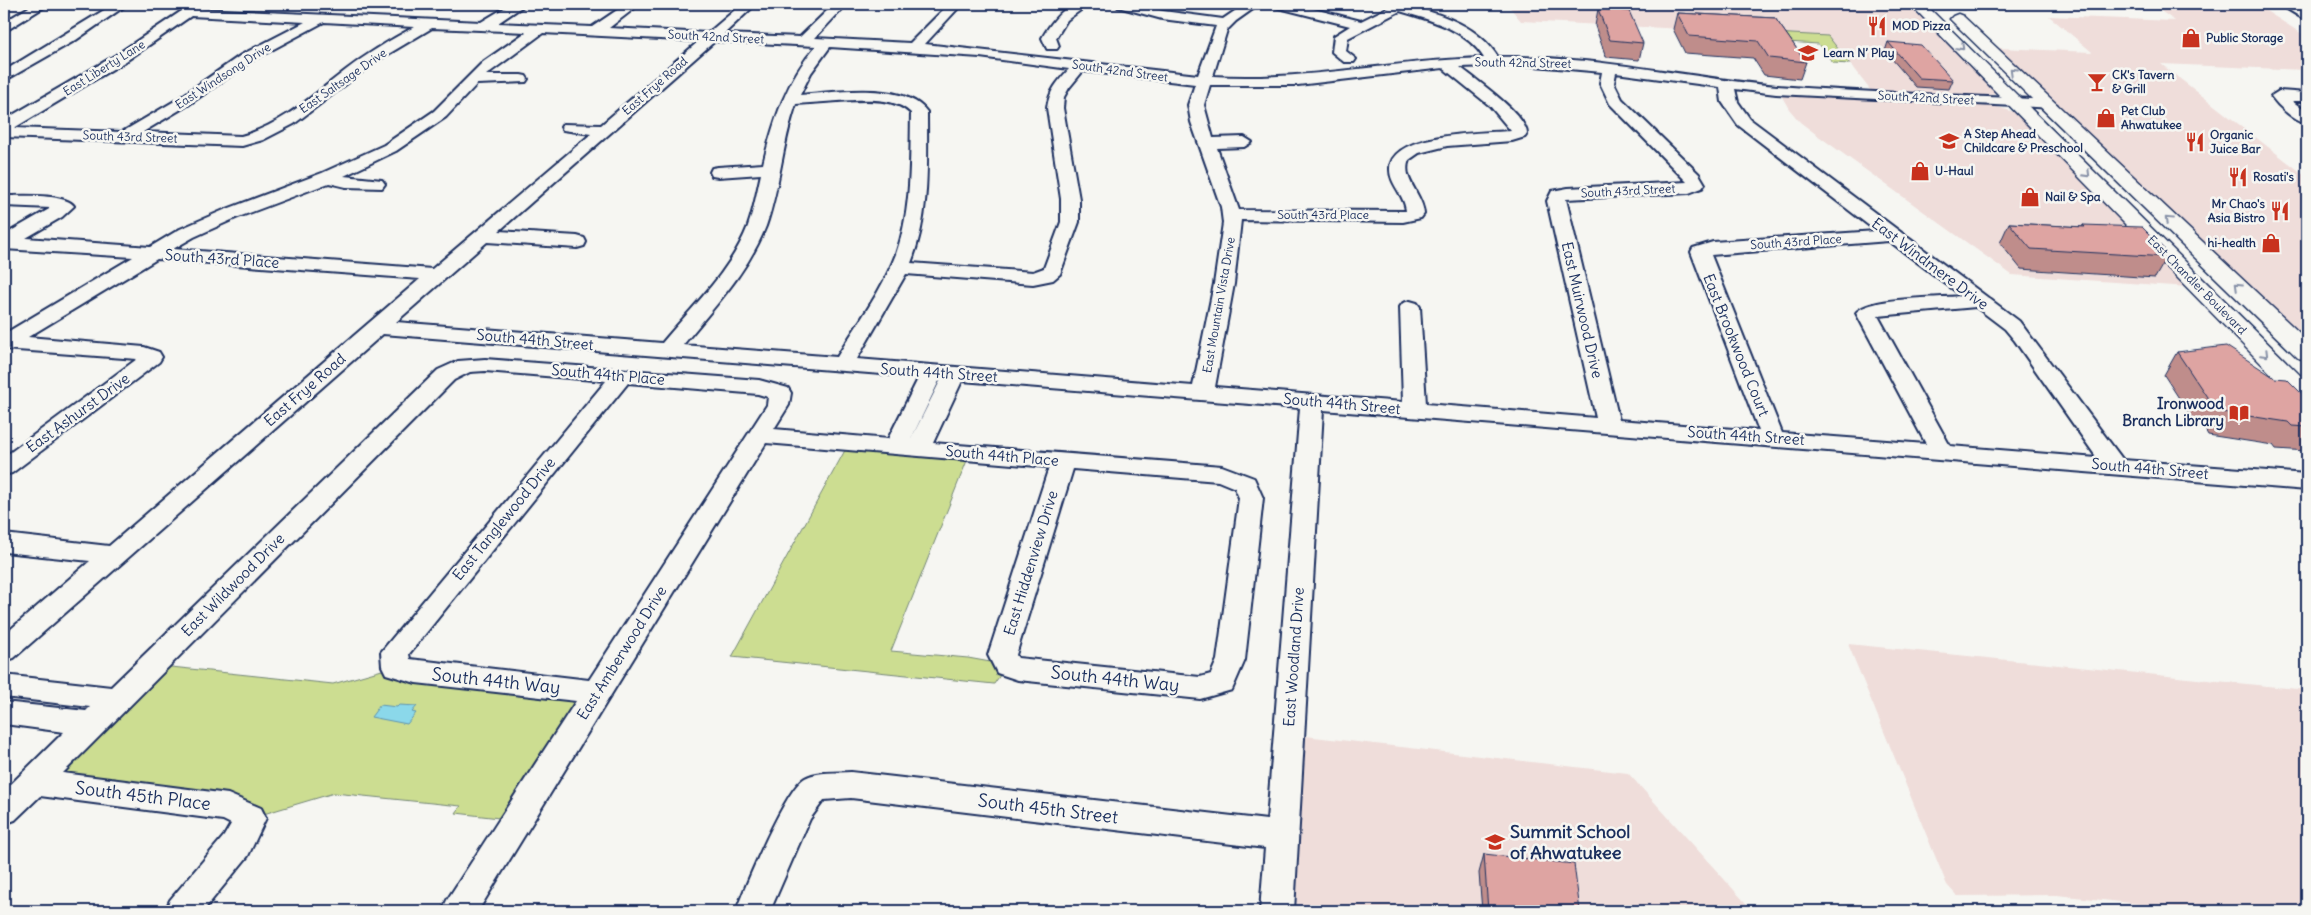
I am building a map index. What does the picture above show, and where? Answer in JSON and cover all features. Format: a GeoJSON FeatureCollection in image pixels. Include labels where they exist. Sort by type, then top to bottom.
{"type":"FeatureCollection","features":[{"type":"Feature","properties":{"kind":"main road","name":"East Chandler Boulevard"},"geometry":{"type":"LineString","coordinates":[[1917,4],[2307,396]]}},
{"type":"Feature","properties":{"kind":"main road"},"geometry":{"type":"LineString","coordinates":[[1932,4],[1944,7]]}},
{"type":"Feature","properties":{"kind":"main road","name":"East Chandler Boulevard"},"geometry":{"type":"LineString","coordinates":[[1944,7],[2049,105],[2307,353]]}},
{"type":"Feature","properties":{"kind":"main road"},"geometry":{"type":"LineString","coordinates":[[2157,245],[2203,253]]}},
{"type":"Feature","properties":{"kind":"street"},"geometry":{"type":"LineString","coordinates":[[4,28],[44,4]]}},
{"type":"Feature","properties":{"kind":"street"},"geometry":{"type":"LineString","coordinates":[[4,76],[71,37],[122,4]]}},
{"type":"Feature","properties":{"kind":"street"},"geometry":{"type":"LineString","coordinates":[[270,14],[292,4]]}},
{"type":"Feature","properties":{"kind":"street"},"geometry":{"type":"LineString","coordinates":[[485,25],[520,4]]}},
{"type":"Feature","properties":{"kind":"street"},"geometry":{"type":"LineString","coordinates":[[596,31],[634,4]]}},
{"type":"Feature","properties":{"kind":"street","name":"East Frye Road"},"geometry":{"type":"LineString","coordinates":[[4,651],[750,4]]}},
{"type":"Feature","properties":{"kind":"street"},"geometry":{"type":"LineString","coordinates":[[804,41],[841,4]]}},
{"type":"Feature","properties":{"kind":"street"},"geometry":{"type":"LineString","coordinates":[[914,47],[956,4]]}},
{"type":"Feature","properties":{"kind":"street"},"geometry":{"type":"LineString","coordinates":[[1052,46],[1049,38],[1062,18],[1068,11],[1083,4]]}},
{"type":"Feature","properties":{"kind":"street"},"geometry":{"type":"LineString","coordinates":[[1123,4],[1162,15],[1226,23]]}},
{"type":"Feature","properties":{"kind":"street","name":"East Mountain Vista Drive"},"geometry":{"type":"LineString","coordinates":[[1203,393],[1231,245],[1232,215],[1196,111],[1197,99],[1219,34],[1226,23],[1254,4]]}},
{"type":"Feature","properties":{"kind":"street"},"geometry":{"type":"LineString","coordinates":[[1280,4],[1361,25]]}},
{"type":"Feature","properties":{"kind":"street"},"geometry":{"type":"LineString","coordinates":[[2285,4],[2307,17]]}},
{"type":"Feature","properties":{"kind":"street"},"geometry":{"type":"LineString","coordinates":[[1350,59],[1339,52],[1341,36],[1402,5],[1453,21],[1477,41],[1492,61]]}},
{"type":"Feature","properties":{"kind":"street","name":"South 42nd Street"},"geometry":{"type":"LineString","coordinates":[[194,8],[431,23],[914,47],[1203,80],[1256,82],[1325,78],[1446,63],[1492,61],[1546,62],[1610,68],[1727,85],[1822,93],[2049,105]]}},
{"type":"Feature","properties":{"kind":"street","name":"East Liberty Lane"},"geometry":{"type":"LineString","coordinates":[[4,127],[122,58],[194,8]]}},
{"type":"Feature","properties":{"kind":"street"},"geometry":{"type":"LineString","coordinates":[[377,20],[399,8]]}},
{"type":"Feature","properties":{"kind":"street","name":"East Windsong Drive"},"geometry":{"type":"LineString","coordinates":[[124,137],[183,102],[246,58],[324,17]]}},
{"type":"Feature","properties":{"kind":"street","name":"East Saltsage Drive"},"geometry":{"type":"LineString","coordinates":[[255,139],[309,105],[364,63],[431,23]]}},
{"type":"Feature","properties":{"kind":"street"},"geometry":{"type":"LineString","coordinates":[[5,343],[151,254],[207,223],[245,204],[328,177],[408,137],[440,114],[500,56],[541,28]]}},
{"type":"Feature","properties":{"kind":"street"},"geometry":{"type":"LineString","coordinates":[[667,351],[743,255],[760,217],[789,100],[806,67],[827,42]]}},
{"type":"Feature","properties":{"kind":"street","name":"South 43rd Place"},"geometry":{"type":"LineString","coordinates":[[1232,215],[1403,217],[1415,214],[1416,207],[1399,173],[1398,165],[1401,158],[1409,151],[1440,142],[1520,134],[1519,128],[1504,111],[1446,63]]}},
{"type":"Feature","properties":{"kind":"street"},"geometry":{"type":"LineString","coordinates":[[899,268],[1033,278],[1046,276],[1053,270],[1066,237],[1072,209],[1056,121],[1056,97],[1062,86],[1080,66]]}},
{"type":"Feature","properties":{"kind":"street","name":"South 43rd Street"},"geometry":{"type":"LineString","coordinates":[[1558,196],[1689,188],[1696,184],[1693,178],[1615,101],[1607,83],[1610,68]]}},
{"type":"Feature","properties":{"kind":"street"},"geometry":{"type":"LineString","coordinates":[[1325,78],[1339,93]]}},
{"type":"Feature","properties":{"kind":"street"},"geometry":{"type":"LineString","coordinates":[[474,80],[521,79]]}},
{"type":"Feature","properties":{"kind":"street","name":"East Windmere Drive"},"geometry":{"type":"LineString","coordinates":[[1727,85],[1730,102],[1744,122],[2012,326],[2022,337],[2115,466]]}},
{"type":"Feature","properties":{"kind":"street"},"geometry":{"type":"LineString","coordinates":[[789,100],[885,96],[903,100],[917,106],[920,112],[916,209],[910,238],[899,268],[844,365]]}},
{"type":"Feature","properties":{"kind":"street"},"geometry":{"type":"LineString","coordinates":[[2307,97],[2279,96],[2307,119]]}},
{"type":"Feature","properties":{"kind":"street"},"geometry":{"type":"LineString","coordinates":[[569,128],[605,130]]}},
{"type":"Feature","properties":{"kind":"street","name":"South 43rd Street"},"geometry":{"type":"LineString","coordinates":[[4,132],[242,141],[255,139]]}},
{"type":"Feature","properties":{"kind":"street"},"geometry":{"type":"LineString","coordinates":[[1207,143],[1244,142]]}},
{"type":"Feature","properties":{"kind":"street"},"geometry":{"type":"LineString","coordinates":[[718,172],[771,168]]}},
{"type":"Feature","properties":{"kind":"street"},"geometry":{"type":"LineString","coordinates":[[328,177],[346,182],[376,184]]}},
{"type":"Feature","properties":{"kind":"street","name":"East Muirwood Drive"},"geometry":{"type":"LineString","coordinates":[[1558,196],[1556,201],[1609,426]]}},
{"type":"Feature","properties":{"kind":"street"},"geometry":{"type":"LineString","coordinates":[[4,201],[57,203],[65,206],[5,243]]}},
{"type":"Feature","properties":{"kind":"street","name":"South 43rd Place"},"geometry":{"type":"LineString","coordinates":[[1700,252],[1713,248],[1893,235]]}},
{"type":"Feature","properties":{"kind":"street"},"geometry":{"type":"LineString","coordinates":[[483,236],[577,242]]}},
{"type":"Feature","properties":{"kind":"street","name":"South 43rd Place"},"geometry":{"type":"LineString","coordinates":[[5,243],[438,275]]}},
{"type":"Feature","properties":{"kind":"street","name":"East Brookwood Court"},"geometry":{"type":"LineString","coordinates":[[1700,252],[1773,438]]}},
{"type":"Feature","properties":{"kind":"street"},"geometry":{"type":"LineString","coordinates":[[1942,452],[1866,313],[1877,309],[1979,301]]}},
{"type":"Feature","properties":{"kind":"street"},"geometry":{"type":"LineString","coordinates":[[1410,307],[1415,410]]}},
{"type":"Feature","properties":{"kind":"street","name":"South 44th Street"},"geometry":{"type":"LineString","coordinates":[[377,327],[2307,482]]}},
{"type":"Feature","properties":{"kind":"street","name":"East Ashurst Drive"},"geometry":{"type":"LineString","coordinates":[[4,468],[144,365],[151,357],[144,353],[5,343]]}},
{"type":"Feature","properties":{"kind":"street","name":"South 44th Place"},"geometry":{"type":"LineString","coordinates":[[466,366],[486,365],[759,387],[780,393]]}},
{"type":"Feature","properties":{"kind":"street","name":"East Wildwood Drive"},"geometry":{"type":"LineString","coordinates":[[4,811],[446,375],[466,366]]}},
{"type":"Feature","properties":{"kind":"street"},"geometry":{"type":"LineString","coordinates":[[896,446],[914,410],[943,373]]}},
{"type":"Feature","properties":{"kind":"street"},"geometry":{"type":"LineString","coordinates":[[919,448],[936,411],[943,373]]}},
{"type":"Feature","properties":{"kind":"street","name":"East Tanglewood Drive"},"geometry":{"type":"LineString","coordinates":[[396,666],[395,652],[622,376]]}},
{"type":"Feature","properties":{"kind":"street","name":"East Amberwood Drive"},"geometry":{"type":"LineString","coordinates":[[459,911],[778,405],[780,393]]}},
{"type":"Feature","properties":{"kind":"street","name":"East Woodland Drive"},"geometry":{"type":"LineString","coordinates":[[1276,911],[1312,402]]}},
{"type":"Feature","properties":{"kind":"street"},"geometry":{"type":"LineString","coordinates":[[914,410],[936,411]]}},
{"type":"Feature","properties":{"kind":"street","name":"South 44th Place"},"geometry":{"type":"LineString","coordinates":[[758,435],[1222,474],[1245,483],[1251,498],[1231,660],[1222,682]]}},
{"type":"Feature","properties":{"kind":"street","name":"East Hiddenview Drive"},"geometry":{"type":"LineString","coordinates":[[1008,665],[1002,655],[1063,461]]}},
{"type":"Feature","properties":{"kind":"street"},"geometry":{"type":"LineString","coordinates":[[4,543],[114,555]]}},
{"type":"Feature","properties":{"kind":"street","name":"South 44th Way"},"geometry":{"type":"LineString","coordinates":[[1008,665],[1018,670],[1200,688],[1222,682]]}},
{"type":"Feature","properties":{"kind":"street","name":"South 44th Way"},"geometry":{"type":"LineString","coordinates":[[396,666],[416,672],[597,692]]}},
{"type":"Feature","properties":{"kind":"street"},"geometry":{"type":"LineString","coordinates":[[4,686],[118,699]]}},
{"type":"Feature","properties":{"kind":"street"},"geometry":{"type":"LineString","coordinates":[[10,714],[42,690]]}},
{"type":"Feature","properties":{"kind":"street"},"geometry":{"type":"LineString","coordinates":[[10,714],[92,724]]}},
{"type":"Feature","properties":{"kind":"street","name":"South 45th Place"},"geometry":{"type":"LineString","coordinates":[[33,782],[228,807],[250,818],[236,846],[182,911]]}},
{"type":"Feature","properties":{"kind":"street","name":"South 45th Street"},"geometry":{"type":"LineString","coordinates":[[754,911],[796,812],[815,788],[851,785],[1281,836]]}},
{"type":"Feature","properties":{"kind":"shaded area"},"geometry":{"type":"Polygon","coordinates":[[[1507,4],[1908,4],[1995,91],[1995,94],[1986,96],[1871,91],[1828,36],[1521,21],[1507,4]]]}},
{"type":"Feature","properties":{"kind":"shaded area"},"geometry":{"type":"Polygon","coordinates":[[[2151,4],[2263,9],[2307,37],[2307,70],[2161,64],[2307,177],[2307,341],[1998,48],[2092,52],[2049,16],[2175,21],[2151,4]]]}},
{"type":"Feature","properties":{"kind":"shaded area","name":"U-Haul"},"geometry":{"type":"Polygon","coordinates":[[[1781,95],[1994,106],[2014,112],[2188,287],[2012,275],[1800,122],[1789,109],[1781,95]]]}},
{"type":"Feature","properties":{"kind":"shaded area"},"geometry":{"type":"Polygon","coordinates":[[[1848,644],[2307,690],[2307,911],[2203,911],[2057,895],[1957,896],[1947,885],[1848,644]]]}},
{"type":"Feature","properties":{"kind":"shaded area","name":"Summit School of Ahwatukee"},"geometry":{"type":"Polygon","coordinates":[[[1305,736],[1628,773],[1753,911],[1296,911],[1305,736]]]}},
{"type":"Feature","properties":{"kind":"green space"},"geometry":{"type":"Polygon","coordinates":[[[1774,33],[1828,36],[1850,64],[1833,63],[1818,44],[1787,42],[1774,33]]]}},
{"type":"Feature","properties":{"kind":"green space"},"geometry":{"type":"Polygon","coordinates":[[[849,443],[970,453],[891,651],[968,658],[1007,665],[994,684],[732,657],[849,443]]]}},
{"type":"Feature","properties":{"kind":"green space"},"geometry":{"type":"Polygon","coordinates":[[[152,665],[333,684],[396,666],[597,692],[517,820],[456,813],[461,806],[334,793],[250,818],[33,782],[152,665]]]}},
{"type":"Feature","properties":{"kind":"water"},"geometry":{"type":"Polygon","coordinates":[[[380,705],[397,707],[399,705],[417,706],[412,712],[416,713],[407,724],[371,717],[380,705]]]}},
{"type":"Feature","properties":{"kind":"building"},"geometry":{"type":"Polygon","coordinates":[[[1598,9],[1629,11],[1643,43],[1610,40],[1598,9]]]}},
{"type":"Feature","properties":{"kind":"building"},"geometry":{"type":"Polygon","coordinates":[[[1677,13],[1775,18],[1806,62],[1769,58],[1758,41],[1689,36],[1677,13]]]}},
{"type":"Feature","properties":{"kind":"building"},"geometry":{"type":"Polygon","coordinates":[[[1888,42],[1921,45],[1953,80],[1919,78],[1888,42]]]}},
{"type":"Feature","properties":{"kind":"building"},"geometry":{"type":"Polygon","coordinates":[[[2009,223],[2085,227],[2083,225],[2142,227],[2165,250],[2160,250],[2167,257],[2031,249],[2009,223]]]}},
{"type":"Feature","properties":{"kind":"building"},"geometry":{"type":"Polygon","coordinates":[[[2226,346],[2275,378],[2287,379],[2307,399],[2307,427],[2292,426],[2288,422],[2222,412],[2218,405],[2211,403],[2177,352],[2226,346]]]}},
{"type":"Feature","properties":{"kind":"building"},"geometry":{"type":"Polygon","coordinates":[[[1484,854],[1574,864],[1580,911],[1488,911],[1484,854]]]}},
{"type":"Feature","properties":{"kind":"place","name":"MOD Pizza"},"geometry":{"type":"Point","coordinates":[1877,26]}},
{"type":"Feature","properties":{"kind":"place","name":"Public Storage"},"geometry":{"type":"Point","coordinates":[2191,38]}},
{"type":"Feature","properties":{"kind":"place","name":"Learn N’ Play"},"geometry":{"type":"Point","coordinates":[1808,53]}},
{"type":"Feature","properties":{"kind":"place","name":"CK's Tavern & Grill"},"geometry":{"type":"Point","coordinates":[2097,82]}},
{"type":"Feature","properties":{"kind":"place","name":"Pet Club Ahwatukee"},"geometry":{"type":"Point","coordinates":[2106,118]}},
{"type":"Feature","properties":{"kind":"place","name":"A Step Ahead Childcare & Preschool"},"geometry":{"type":"Point","coordinates":[1949,141]}},
{"type":"Feature","properties":{"kind":"place","name":"Organic Juice Bar"},"geometry":{"type":"Point","coordinates":[2195,142]}},
{"type":"Feature","properties":{"kind":"place","name":"U-Haul"},"geometry":{"type":"Point","coordinates":[1920,171]}},
{"type":"Feature","properties":{"kind":"place","name":"Rosati's"},"geometry":{"type":"Point","coordinates":[2238,177]}},
{"type":"Feature","properties":{"kind":"place","name":"Nail & Spa"},"geometry":{"type":"Point","coordinates":[2030,197]}},
{"type":"Feature","properties":{"kind":"place","name":"Mr Chao's Asia Bistro"},"geometry":{"type":"Point","coordinates":[2280,211]}},
{"type":"Feature","properties":{"kind":"place","name":"hi-health"},"geometry":{"type":"Point","coordinates":[2271,243]}},
{"type":"Feature","properties":{"kind":"place","name":"Ironwood Branch Library"},"geometry":{"type":"Point","coordinates":[2239,413]}},
{"type":"Feature","properties":{"kind":"place","name":"Summit School of Ahwatukee"},"geometry":{"type":"Point","coordinates":[1495,842]}}]}
